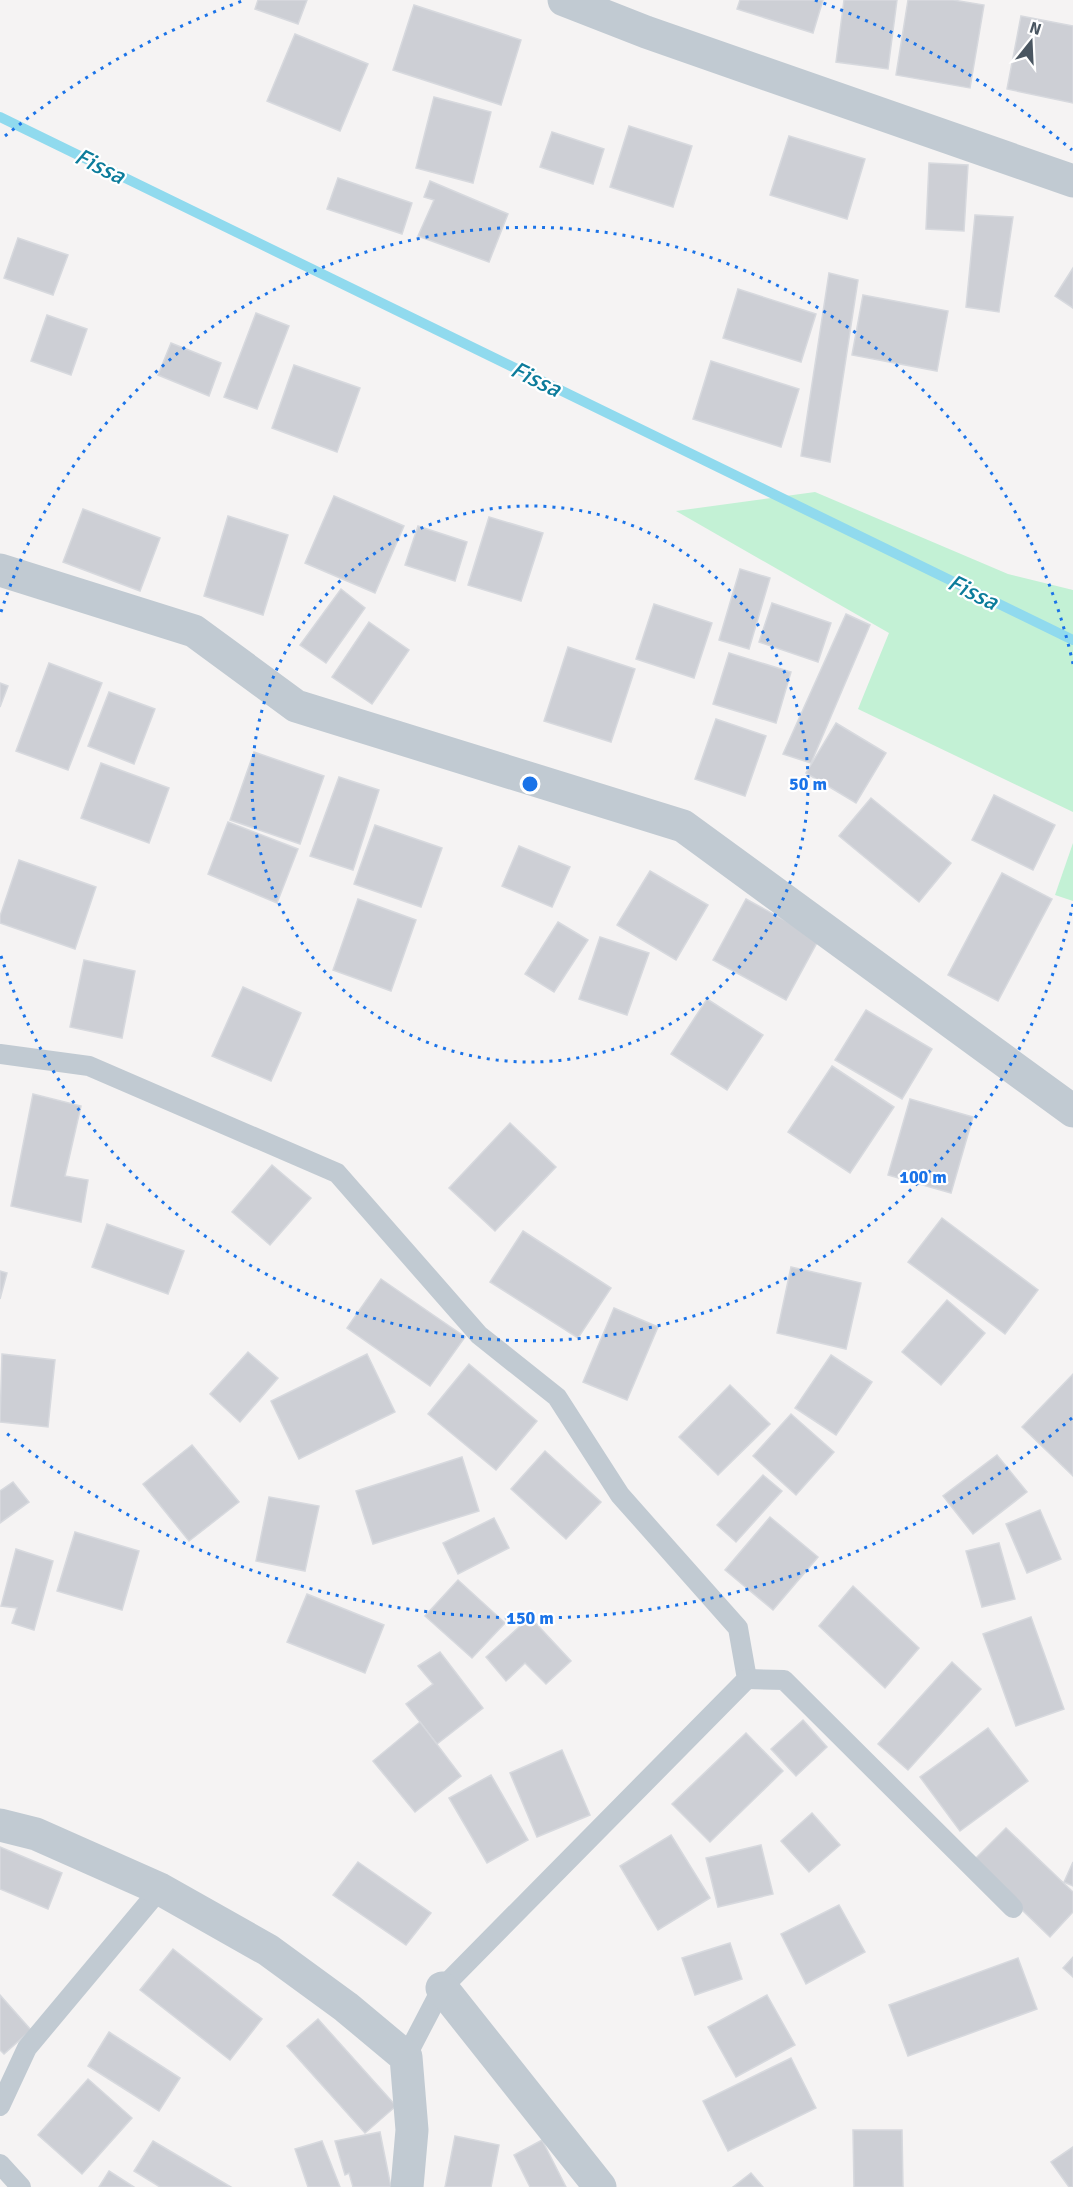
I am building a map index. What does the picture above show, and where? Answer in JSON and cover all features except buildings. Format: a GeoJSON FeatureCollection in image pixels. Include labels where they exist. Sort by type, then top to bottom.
{"type":"FeatureCollection","features":[{"type":"Feature","properties":{"kind":"street"},"geometry":{"type":"LineString","coordinates":[[564,0],[646,32],[1073,181]]}},
{"type":"Feature","properties":{"kind":"street"},"geometry":{"type":"LineString","coordinates":[[0,570],[194,631],[296,706],[683,826],[1073,1111]]}},
{"type":"Feature","properties":{"kind":"street"},"geometry":{"type":"LineString","coordinates":[[0,1825],[36,1834],[160,1889],[268,1950],[346,2007],[406,2056],[412,2130],[407,2187]]}},
{"type":"Feature","properties":{"kind":"street"},"geometry":{"type":"LineString","coordinates":[[441,1988],[600,2187]]}},
{"type":"Feature","properties":{"kind":"lane"},"geometry":{"type":"LineString","coordinates":[[0,1054],[89,1066],[337,1173],[479,1335],[557,1397],[620,1495],[738,1628],[747,1679]]}},
{"type":"Feature","properties":{"kind":"lane"},"geometry":{"type":"LineString","coordinates":[[406,2056],[441,1988],[747,1679],[784,1680],[1013,1908]]}},
{"type":"Feature","properties":{"kind":"lane"},"geometry":{"type":"LineString","coordinates":[[0,2106],[27,2048],[160,1889]]}},
{"type":"Feature","properties":{"kind":"lane"},"geometry":{"type":"LineString","coordinates":[[0,2164],[21,2187]]}},
{"type":"Feature","properties":{"kind":"green space"},"geometry":{"type":"Polygon","coordinates":[[[815,492],[1008,574],[1073,590],[1073,812],[858,709],[889,633],[676,511],[815,492]]]}},
{"type":"Feature","properties":{"kind":"green space"},"geometry":{"type":"Polygon","coordinates":[[[1073,843],[1073,901],[1055,895],[1073,843]]]}},
{"type":"Feature","properties":{"kind":"waterway","name":"Fissa"},"geometry":{"type":"LineString","coordinates":[[0,117],[1073,640]]}}]}
